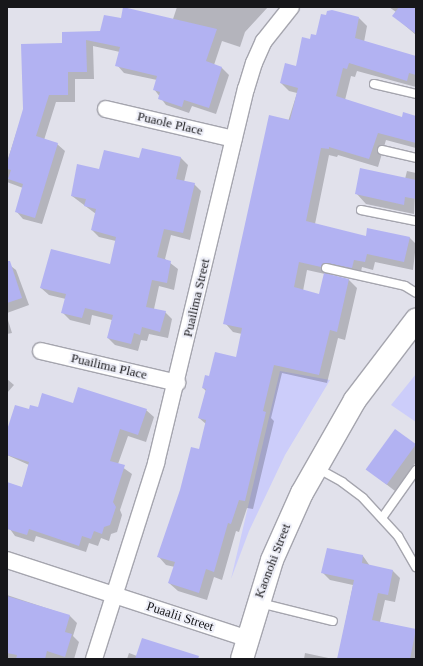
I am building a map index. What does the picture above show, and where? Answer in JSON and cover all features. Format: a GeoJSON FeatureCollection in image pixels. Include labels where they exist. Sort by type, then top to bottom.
{"type":"FeatureCollection","features":[{"type":"Feature","properties":{"kind":"street","name":"Puailima Street"},"geometry":{"type":"LineString","coordinates":[[114,596],[156,463],[177,383],[234,139],[254,63],[268,36],[291,7]]}},
{"type":"Feature","properties":{"kind":"street","name":"Puaole Place"},"geometry":{"type":"LineString","coordinates":[[106,109],[234,139]]}},
{"type":"Feature","properties":{"kind":"street","name":"Kaonohi Street"},"geometry":{"type":"LineString","coordinates":[[242,659],[246,638],[257,602],[280,539],[315,467],[355,400],[416,320]]}},
{"type":"Feature","properties":{"kind":"street","name":"Puailima Place"},"geometry":{"type":"LineString","coordinates":[[41,351],[177,383]]}},
{"type":"Feature","properties":{"kind":"street","name":"Puaalii Street"},"geometry":{"type":"LineString","coordinates":[[7,560],[246,638]]}},
{"type":"Feature","properties":{"kind":"street"},"geometry":{"type":"LineString","coordinates":[[94,659],[114,596]]}},
{"type":"Feature","properties":{"kind":"lane"},"geometry":{"type":"LineString","coordinates":[[374,84],[416,94]]}},
{"type":"Feature","properties":{"kind":"lane"},"geometry":{"type":"LineString","coordinates":[[382,150],[416,158]]}},
{"type":"Feature","properties":{"kind":"lane"},"geometry":{"type":"LineString","coordinates":[[361,210],[416,221]]}},
{"type":"Feature","properties":{"kind":"lane"},"geometry":{"type":"LineString","coordinates":[[326,268],[405,286],[416,294]]}},
{"type":"Feature","properties":{"kind":"lane"},"geometry":{"type":"LineString","coordinates":[[315,467],[342,482],[363,498],[398,536],[416,567]]}},
{"type":"Feature","properties":{"kind":"lane"},"geometry":{"type":"LineString","coordinates":[[382,518],[416,470]]}},
{"type":"Feature","properties":{"kind":"lane"},"geometry":{"type":"LineString","coordinates":[[257,602],[333,621]]}},
{"type":"Feature","properties":{"kind":"shaded area"},"geometry":{"type":"Polygon","coordinates":[[[280,371],[330,380],[285,455],[249,531],[231,579],[280,371]]]}},
{"type":"Feature","properties":{"kind":"shaded area"},"geometry":{"type":"Polygon","coordinates":[[[416,374],[416,422],[391,405],[416,374]]]}},
{"type":"Feature","properties":{"kind":"building"},"geometry":{"type":"Polygon","coordinates":[[[123,7],[217,29],[206,61],[222,67],[209,108],[184,100],[182,107],[158,99],[160,92],[153,90],[157,76],[115,66],[120,47],[86,40],[87,72],[68,72],[68,95],[49,95],[36,136],[58,143],[35,218],[15,212],[23,184],[8,179],[11,170],[7,169],[7,163],[23,109],[21,44],[62,43],[62,32],[100,31],[104,15],[121,18],[123,7]]]}},
{"type":"Feature","properties":{"kind":"building"},"geometry":{"type":"Polygon","coordinates":[[[399,7],[416,7],[416,34],[392,16],[399,7]]]}},
{"type":"Feature","properties":{"kind":"building"},"geometry":{"type":"Polygon","coordinates":[[[332,10],[359,17],[355,38],[416,56],[416,75],[409,73],[407,81],[349,63],[347,69],[343,68],[336,96],[402,117],[403,112],[416,116],[416,143],[378,133],[369,159],[329,147],[329,149],[321,148],[306,221],[366,236],[367,228],[410,237],[404,262],[367,254],[365,262],[354,260],[352,268],[327,263],[321,267],[299,262],[294,287],[319,294],[324,273],[349,279],[337,332],[330,330],[319,375],[274,365],[263,411],[266,412],[245,501],[239,500],[231,524],[228,523],[214,572],[206,569],[199,593],[168,583],[175,562],[157,557],[180,490],[191,447],[199,449],[206,420],[198,418],[206,389],[202,388],[205,375],[209,376],[215,352],[236,357],[242,328],[223,324],[269,115],[290,120],[298,88],[280,83],[285,63],[296,66],[302,37],[310,39],[311,34],[316,35],[321,14],[326,15],[327,11],[332,10]]]}},
{"type":"Feature","properties":{"kind":"building"},"geometry":{"type":"Polygon","coordinates":[[[142,148],[181,157],[176,179],[195,183],[183,233],[164,229],[157,257],[171,261],[167,283],[152,280],[146,307],[166,311],[160,332],[142,327],[140,335],[134,333],[131,344],[107,338],[113,315],[85,308],[82,318],[61,313],[66,294],[40,288],[51,249],[110,264],[116,237],[91,230],[96,209],[84,206],[86,199],[71,196],[77,164],[99,169],[104,150],[139,158],[142,148]]]}},
{"type":"Feature","properties":{"kind":"building"},"geometry":{"type":"Polygon","coordinates":[[[360,168],[416,180],[416,199],[405,197],[404,205],[355,194],[360,168]]]}},
{"type":"Feature","properties":{"kind":"building"},"geometry":{"type":"Polygon","coordinates":[[[7,261],[10,261],[22,298],[7,303],[7,261]]]}},
{"type":"Feature","properties":{"kind":"building"},"geometry":{"type":"Polygon","coordinates":[[[78,387],[147,409],[138,435],[120,429],[110,461],[125,465],[113,502],[116,507],[110,525],[104,527],[102,534],[94,531],[91,539],[82,536],[79,546],[29,529],[27,535],[7,529],[7,482],[22,487],[29,462],[7,455],[7,430],[15,405],[29,409],[30,405],[38,407],[42,393],[73,403],[78,387]]]}},
{"type":"Feature","properties":{"kind":"building"},"geometry":{"type":"Polygon","coordinates":[[[395,429],[416,444],[387,485],[366,469],[395,429]]]}},
{"type":"Feature","properties":{"kind":"building"},"geometry":{"type":"Polygon","coordinates":[[[327,548],[363,555],[362,563],[393,570],[388,595],[378,593],[372,620],[416,629],[410,659],[337,659],[354,580],[321,573],[327,548]]]}},
{"type":"Feature","properties":{"kind":"building"},"geometry":{"type":"Polygon","coordinates":[[[7,596],[70,615],[65,632],[72,634],[65,657],[47,651],[45,659],[16,659],[17,655],[7,653],[7,596]]]}},
{"type":"Feature","properties":{"kind":"building"},"geometry":{"type":"Polygon","coordinates":[[[142,638],[199,656],[198,659],[135,659],[142,638]]]}}]}
